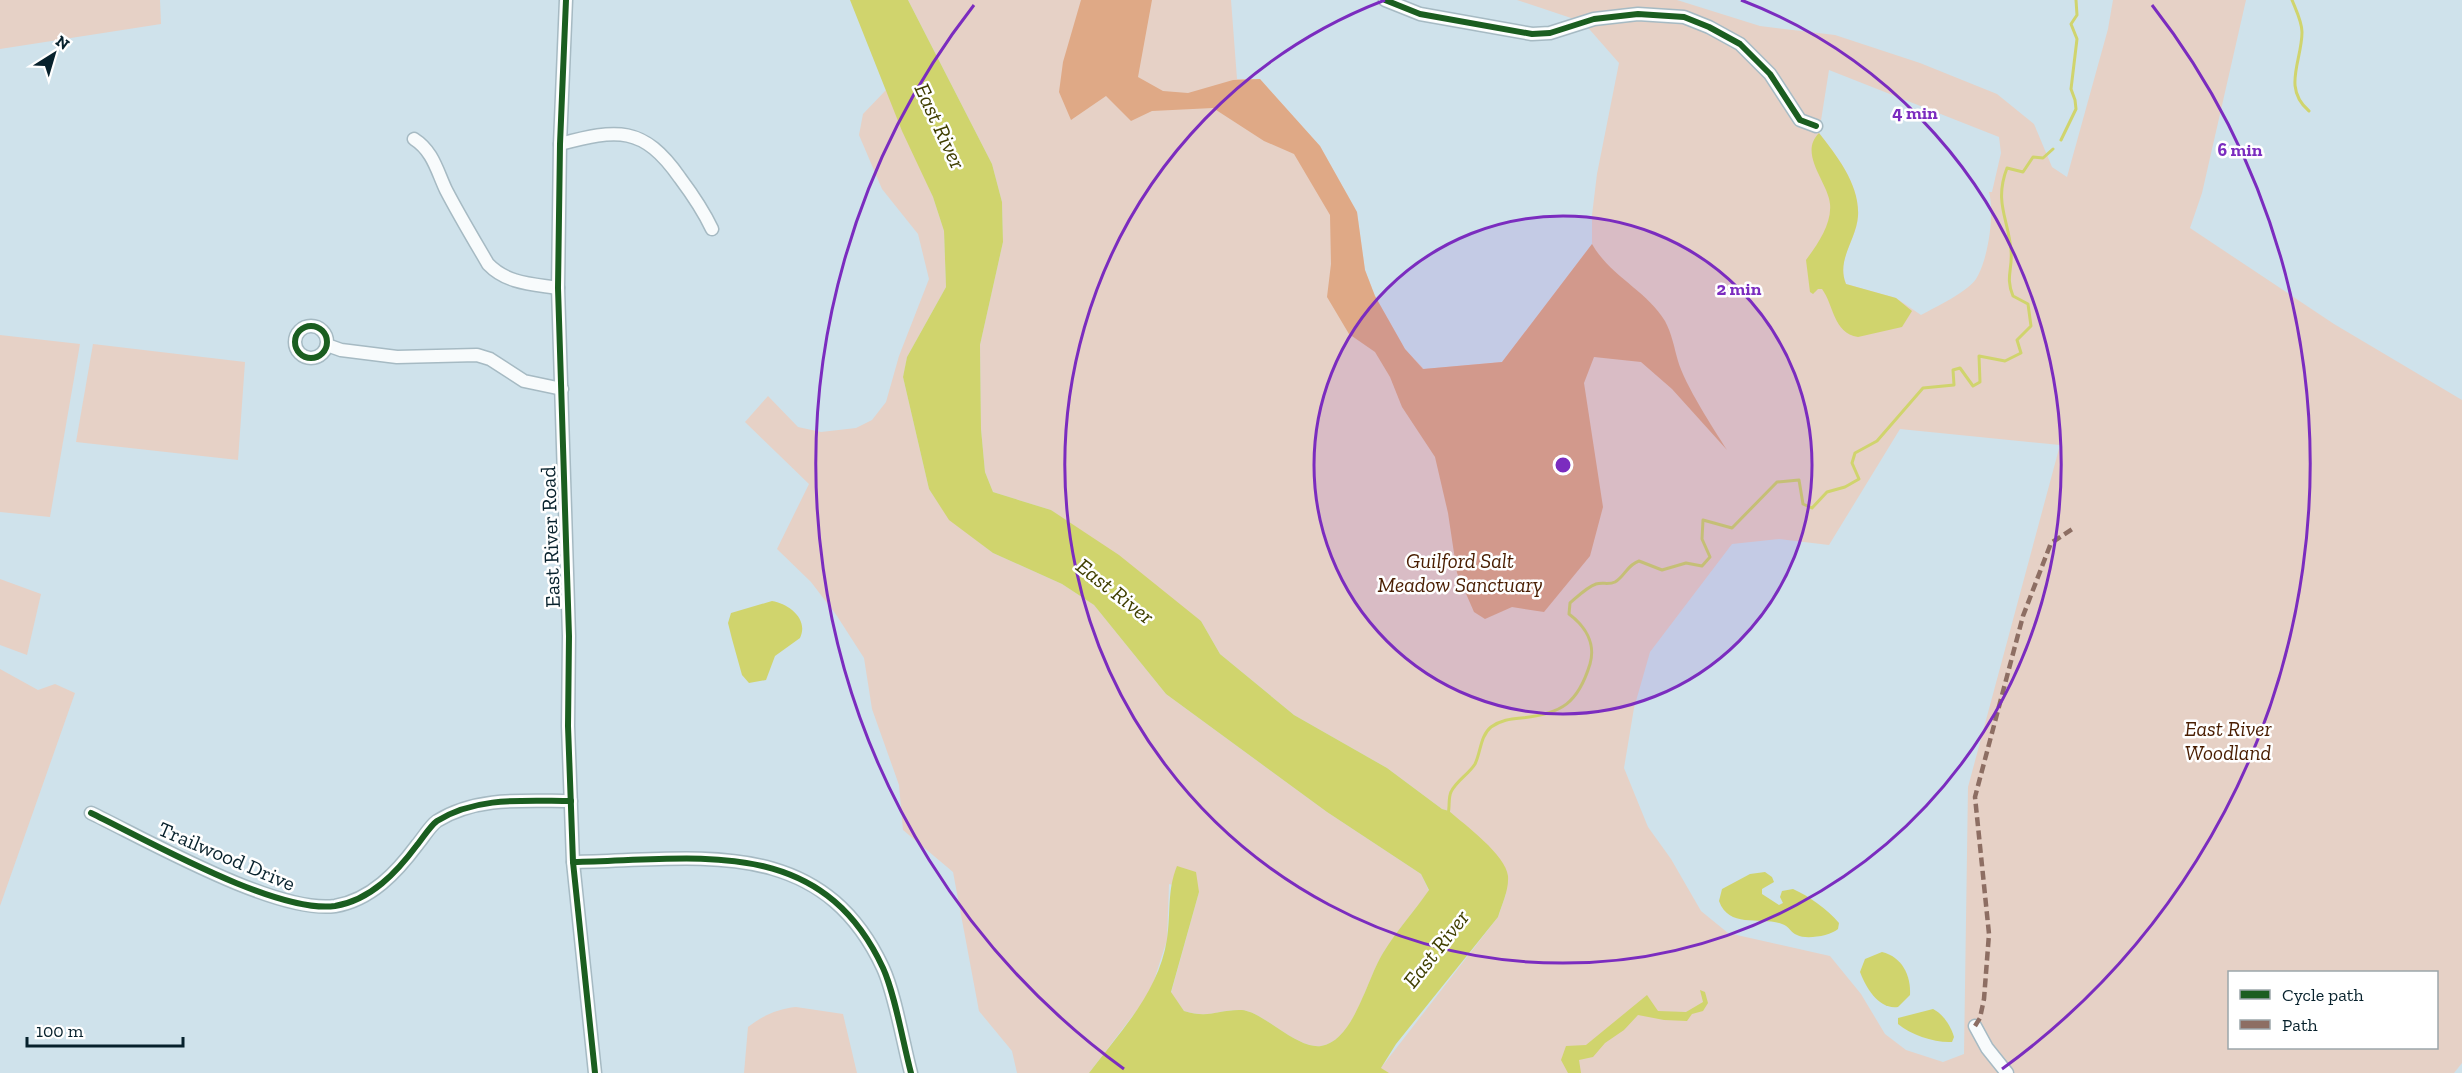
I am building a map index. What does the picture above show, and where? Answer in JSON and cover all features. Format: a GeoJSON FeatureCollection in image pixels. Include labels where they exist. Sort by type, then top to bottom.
{"type":"FeatureCollection","features":[{"type":"Feature","properties":{"kind":"street","name":"East River Road"},"geometry":{"type":"LineString","coordinates":[[566,0],[560,144],[558,288],[571,801],[573,862],[595,1073]]}},
{"type":"Feature","properties":{"kind":"street"},"geometry":{"type":"LineString","coordinates":[[1385,0],[1420,14],[1532,34],[1550,33],[1594,19],[1638,14],[1684,17],[1709,27],[1740,44],[1770,74],[1793,112],[1810,126],[1816,126]]}},
{"type":"Feature","properties":{"kind":"street"},"geometry":{"type":"LineString","coordinates":[[560,144],[599,134],[622,134],[650,143],[666,157],[705,213],[712,229]]}},
{"type":"Feature","properties":{"kind":"street"},"geometry":{"type":"LineString","coordinates":[[414,139],[422,144],[434,159],[446,189],[488,264],[498,275],[513,281],[558,288]]}},
{"type":"Feature","properties":{"kind":"street"},"geometry":{"type":"LineString","coordinates":[[327,345],[341,350],[397,357],[477,355],[490,359],[524,381],[562,390]]}},
{"type":"Feature","properties":{"kind":"street","name":"Trailwood Drive"},"geometry":{"type":"LineString","coordinates":[[91,813],[229,879],[293,904],[335,906],[368,894],[401,867],[436,821],[474,806],[503,800],[571,801]]}},
{"type":"Feature","properties":{"kind":"street"},"geometry":{"type":"LineString","coordinates":[[573,862],[730,859],[771,866],[808,880],[860,925],[884,969],[911,1073]]}},
{"type":"Feature","properties":{"kind":"street"},"geometry":{"type":"LineString","coordinates":[[1975,1026],[1987,1048],[2007,1073]]}},
{"type":"Feature","properties":{"kind":"green space"},"geometry":{"type":"Polygon","coordinates":[[[0,0],[160,0],[161,24],[0,49],[0,0]]]}},
{"type":"Feature","properties":{"kind":"green space","name":"Guilford Salt Meadow Sanctuary"},"geometry":{"type":"Polygon","coordinates":[[[908,0],[1231,0],[1237,79],[1260,79],[1320,146],[1357,212],[1365,270],[1375,296],[1405,349],[1424,369],[1502,362],[1592,244],[1592,215],[1597,174],[1619,63],[1583,22],[1517,0],[1677,0],[1760,26],[1835,35],[1920,63],[1997,94],[2034,124],[2052,167],[2067,177],[2108,29],[2113,0],[2246,0],[2202,193],[2190,228],[2334,324],[2462,400],[2462,1063],[2454,1073],[1377,1073],[1498,917],[1506,894],[1449,811],[1442,809],[1387,768],[1294,715],[1220,654],[1201,621],[1051,510],[993,492],[985,472],[981,429],[980,345],[1003,242],[1002,202],[992,164],[908,0]],[[1829,70],[1819,133],[1846,172],[1858,204],[1856,225],[1843,266],[1846,284],[1896,298],[1921,315],[1951,299],[1972,284],[1980,271],[1987,249],[1991,224],[1989,192],[1992,192],[2001,153],[1999,137],[1829,70]],[[1900,429],[1829,545],[1779,539],[1732,544],[1650,652],[1634,708],[1624,768],[1648,827],[1671,859],[1701,911],[1728,933],[1830,956],[1861,994],[1885,1034],[1906,1050],[1943,1062],[1964,1054],[1968,787],[2060,445],[1900,429]]]}},
{"type":"Feature","properties":{"kind":"green space"},"geometry":{"type":"Polygon","coordinates":[[[1081,0],[1152,0],[1138,77],[1163,91],[1188,93],[1233,80],[1260,79],[1320,146],[1357,212],[1365,270],[1375,296],[1405,349],[1423,369],[1502,362],[1592,244],[1608,265],[1648,300],[1665,321],[1687,382],[1727,450],[1672,389],[1641,362],[1594,357],[1584,383],[1603,507],[1590,556],[1544,612],[1512,607],[1485,619],[1474,612],[1457,573],[1448,513],[1435,457],[1402,407],[1390,377],[1375,352],[1349,334],[1327,297],[1331,264],[1330,215],[1294,154],[1264,141],[1213,108],[1152,111],[1131,121],[1106,96],[1071,120],[1059,92],[1063,62],[1081,0]]]}},
{"type":"Feature","properties":{"kind":"green space"},"geometry":{"type":"Polygon","coordinates":[[[886,90],[933,197],[944,231],[946,287],[907,357],[903,377],[929,489],[949,519],[993,553],[1062,584],[1094,605],[1166,694],[1327,812],[1421,874],[1429,891],[1383,953],[1351,1021],[1332,1042],[1321,1046],[1301,1042],[1251,1012],[1242,1010],[1208,1014],[1184,1011],[1171,993],[1199,892],[1169,884],[1167,940],[1150,993],[1089,1073],[1017,1073],[1012,1051],[979,1011],[953,872],[903,830],[899,785],[872,709],[864,658],[837,616],[811,582],[777,549],[809,484],[745,422],[768,396],[798,427],[821,432],[856,428],[872,420],[886,402],[899,356],[929,279],[918,234],[882,189],[859,135],[863,114],[886,90]]]}},
{"type":"Feature","properties":{"kind":"green space"},"geometry":{"type":"Polygon","coordinates":[[[0,335],[80,344],[50,517],[0,512],[0,335]]]}},
{"type":"Feature","properties":{"kind":"green space"},"geometry":{"type":"Polygon","coordinates":[[[93,344],[245,362],[238,460],[76,442],[93,344]]]}},
{"type":"Feature","properties":{"kind":"green space"},"geometry":{"type":"Polygon","coordinates":[[[0,579],[41,594],[27,655],[0,645],[0,579]]]}},
{"type":"Feature","properties":{"kind":"green space"},"geometry":{"type":"Polygon","coordinates":[[[0,669],[38,690],[55,684],[75,693],[0,906],[0,669]]]}},
{"type":"Feature","properties":{"kind":"green space"},"geometry":{"type":"Polygon","coordinates":[[[796,1007],[843,1014],[857,1073],[744,1073],[748,1027],[771,1013],[796,1007]]]}},
{"type":"Feature","properties":{"kind":"water","name":"East River"},"geometry":{"type":"Polygon","coordinates":[[[850,0],[908,0],[992,164],[1002,202],[1003,242],[980,345],[981,429],[985,472],[993,492],[1051,510],[1119,555],[1201,621],[1220,654],[1294,715],[1387,768],[1442,809],[1449,811],[1493,850],[1506,868],[1507,886],[1498,917],[1396,1044],[1381,1068],[1389,1073],[1089,1073],[1137,1011],[1156,977],[1167,939],[1170,893],[1177,866],[1196,872],[1199,892],[1171,992],[1184,1011],[1201,1014],[1234,1010],[1251,1012],[1301,1042],[1321,1046],[1332,1042],[1351,1021],[1383,953],[1429,890],[1421,874],[1327,812],[1166,694],[1094,605],[1062,584],[993,553],[949,520],[929,489],[903,377],[907,357],[946,287],[944,231],[933,197],[902,131],[850,0]]]}},
{"type":"Feature","properties":{"kind":"water"},"geometry":{"type":"Polygon","coordinates":[[[1819,133],[1846,172],[1858,204],[1856,225],[1843,267],[1846,284],[1896,298],[1912,311],[1902,327],[1858,337],[1850,334],[1835,318],[1822,289],[1818,289],[1813,294],[1810,292],[1806,260],[1823,234],[1830,212],[1828,195],[1813,159],[1813,141],[1819,133]]]}},
{"type":"Feature","properties":{"kind":"water"},"geometry":{"type":"Polygon","coordinates":[[[772,601],[785,605],[796,614],[800,619],[802,631],[800,638],[775,656],[766,680],[749,683],[742,675],[728,623],[731,613],[772,601]]]}},
{"type":"Feature","properties":{"kind":"water"},"geometry":{"type":"Polygon","coordinates":[[[1765,872],[1772,877],[1774,882],[1762,889],[1762,894],[1779,905],[1783,903],[1780,897],[1782,891],[1793,889],[1829,913],[1839,923],[1838,929],[1824,935],[1801,936],[1782,924],[1746,920],[1730,915],[1724,910],[1719,901],[1722,889],[1750,874],[1765,872]]]}},
{"type":"Feature","properties":{"kind":"water"},"geometry":{"type":"Polygon","coordinates":[[[1882,952],[1895,958],[1907,974],[1910,995],[1898,1007],[1885,1005],[1874,997],[1860,972],[1865,959],[1882,952]]]}},
{"type":"Feature","properties":{"kind":"water"},"geometry":{"type":"Polygon","coordinates":[[[1700,990],[1705,992],[1708,1003],[1703,1011],[1692,1014],[1687,1021],[1664,1020],[1638,1015],[1624,1030],[1605,1043],[1593,1057],[1579,1060],[1581,1073],[1568,1073],[1561,1060],[1566,1046],[1586,1045],[1647,995],[1658,1011],[1686,1012],[1703,1002],[1700,990]]]}},
{"type":"Feature","properties":{"kind":"water"},"geometry":{"type":"Polygon","coordinates":[[[1933,1009],[1949,1025],[1954,1037],[1952,1042],[1924,1038],[1898,1024],[1898,1018],[1933,1009]]]}},
{"type":"Feature","properties":{"kind":"waterway"},"geometry":{"type":"LineString","coordinates":[[2061,140],[2076,109],[2071,89],[2077,39],[2071,24],[2077,15],[2076,0]]}},
{"type":"Feature","properties":{"kind":"waterway"},"geometry":{"type":"LineString","coordinates":[[2292,0],[2302,32],[2295,84],[2301,102],[2309,111]]}},
{"type":"Feature","properties":{"kind":"waterway"},"geometry":{"type":"LineString","coordinates":[[1448,814],[1451,792],[1475,764],[1483,739],[1491,727],[1506,720],[1535,716],[1558,709],[1574,697],[1580,688],[1590,664],[1592,649],[1588,636],[1569,614],[1570,603],[1582,592],[1596,584],[1615,582],[1639,561],[1662,570],[1686,563],[1702,566],[1710,557],[1702,539],[1703,520],[1732,528],[1777,482],[1799,480],[1803,504],[1812,508],[1827,492],[1845,487],[1859,479],[1852,463],[1855,453],[1877,441],[1923,388],[1954,385],[1953,370],[1960,368],[1973,386],[1980,382],[1979,356],[2005,361],[2021,353],[2017,340],[2031,326],[2028,304],[2013,296],[2011,289],[2009,278],[2011,250],[2003,210],[2003,180],[2007,168],[2023,172],[2033,157],[2043,158],[2053,149]]}},
{"type":"Feature","properties":{"kind":"marked path"},"geometry":{"type":"LineString","coordinates":[[1975,1026],[1980,1018],[1984,999],[1989,934],[1975,797],[2023,616],[2051,543],[2074,528]]}},
{"type":"Feature","properties":{"kind":"cycle path"},"geometry":{"type":"LineString","coordinates":[[566,0],[560,144],[558,288],[569,636],[568,726],[573,862],[595,1073]]}},
{"type":"Feature","properties":{"kind":"cycle path"},"geometry":{"type":"LineString","coordinates":[[1385,0],[1420,14],[1532,34],[1550,33],[1594,19],[1638,14],[1684,17],[1709,27],[1740,44],[1770,74],[1800,120],[1816,126]]}},
{"type":"Feature","properties":{"kind":"cycle path"},"geometry":{"type":"LineString","coordinates":[[311,326],[322,331],[327,342],[322,353],[311,358],[300,353],[295,342],[300,331],[311,326]]}},
{"type":"Feature","properties":{"kind":"cycle path"},"geometry":{"type":"LineString","coordinates":[[91,813],[212,873],[247,887],[280,899],[310,905],[335,906],[360,898],[382,883],[401,865],[434,823],[452,813],[468,807],[502,802],[571,801]]}},
{"type":"Feature","properties":{"kind":"cycle path"},"geometry":{"type":"LineString","coordinates":[[573,862],[709,859],[751,864],[790,875],[825,894],[857,925],[883,968],[895,1005],[911,1073]]}},
{"type":"Feature","properties":{"kind":"park label","name":"East River Woodland"},"geometry":{"type":"Point","coordinates":[2228,740]}}]}
